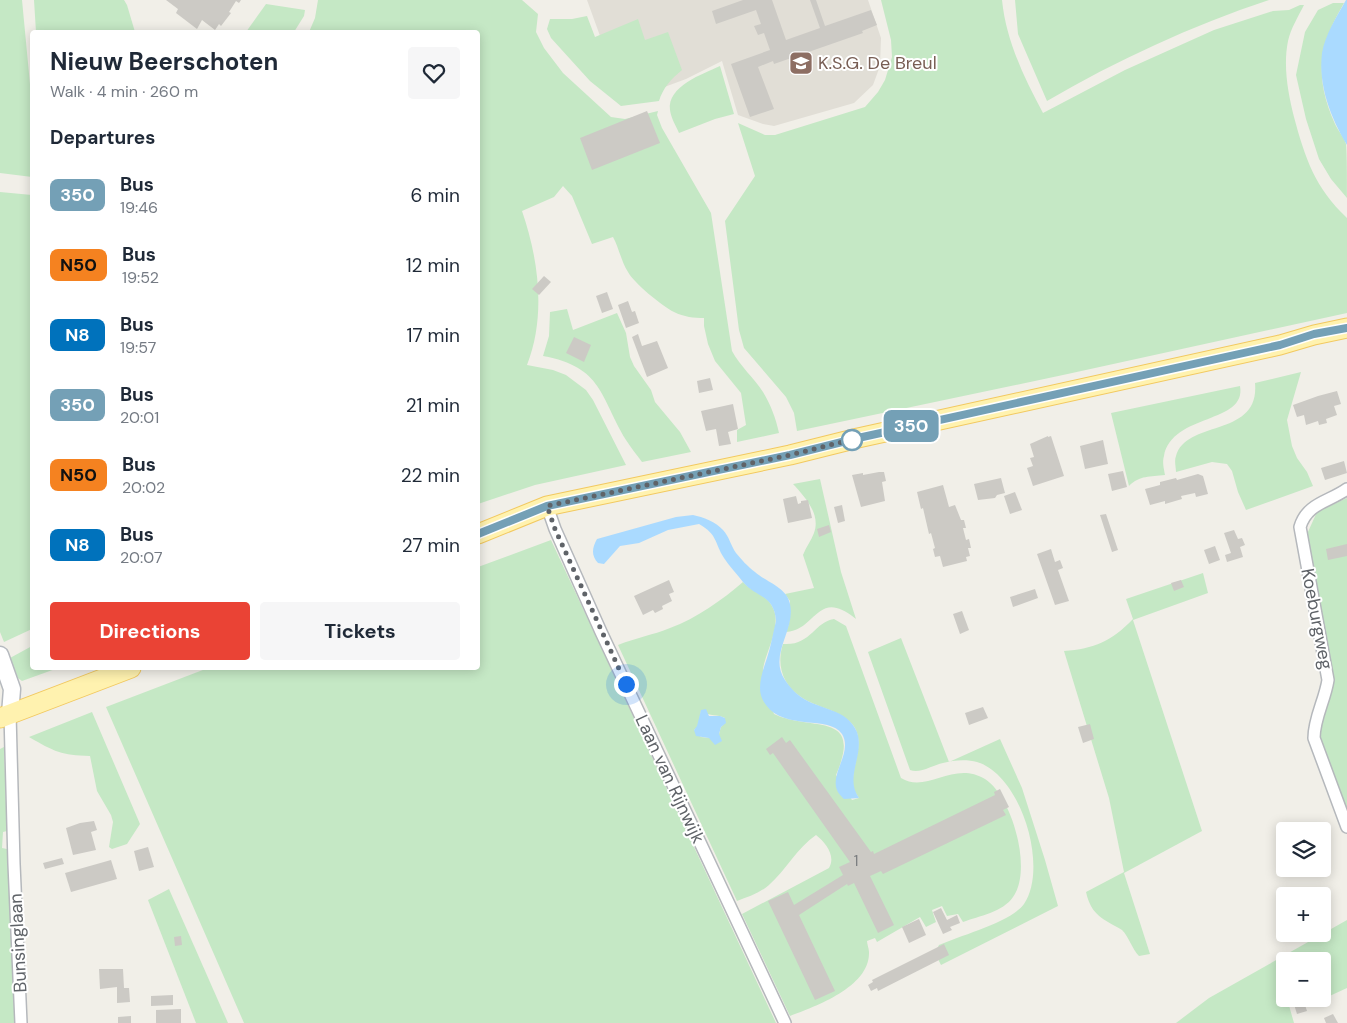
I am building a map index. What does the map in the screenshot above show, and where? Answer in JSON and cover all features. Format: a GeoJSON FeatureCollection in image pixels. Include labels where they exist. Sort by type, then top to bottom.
{"type":"FeatureCollection","features":[{"type":"Feature","properties":{"kind":"main road"},"geometry":{"type":"LineString","coordinates":[[480,533],[547,506],[790,455],[858,438],[1280,345],[1314,334],[1347,328]]}},
{"type":"Feature","properties":{"kind":"main road"},"geometry":{"type":"LineString","coordinates":[[1280,345],[1347,340]]}},
{"type":"Feature","properties":{"kind":"main road"},"geometry":{"type":"LineString","coordinates":[[5,716],[126,670]]}},
{"type":"Feature","properties":{"kind":"street","name":"Koeburgweg"},"geometry":{"type":"LineString","coordinates":[[1347,489],[1306,512],[1300,527],[1328,680],[1324,700],[1314,730],[1314,738],[1347,827]]}},
{"type":"Feature","properties":{"kind":"street","name":"Laan van Rijnwijk"},"geometry":{"type":"LineString","coordinates":[[547,506],[555,529],[601,632],[785,1023]]}},
{"type":"Feature","properties":{"kind":"street"},"geometry":{"type":"LineString","coordinates":[[0,655],[12,689],[5,716]]}},
{"type":"Feature","properties":{"kind":"street","name":"Bunsinglaan"},"geometry":{"type":"LineString","coordinates":[[5,716],[21,1023]]}},
{"type":"Feature","properties":{"kind":"shaded area","name":"K.S.G. De Breul"},"geometry":{"type":"Polygon","coordinates":[[[587,0],[868,0],[881,38],[880,66],[873,85],[854,103],[774,126],[738,115],[722,61],[686,79],[624,102],[587,0]]]}},
{"type":"Feature","properties":{"kind":"green space"},"geometry":{"type":"Polygon","coordinates":[[[0,0],[22,0],[30,84],[30,177],[0,173],[0,0]]]}},
{"type":"Feature","properties":{"kind":"green space"},"geometry":{"type":"Polygon","coordinates":[[[34,0],[124,0],[134,30],[36,30],[34,0]]]}},
{"type":"Feature","properties":{"kind":"green space"},"geometry":{"type":"Polygon","coordinates":[[[318,0],[522,0],[538,14],[536,32],[544,48],[563,73],[611,117],[625,119],[658,111],[657,115],[662,128],[711,213],[732,351],[766,397],[779,433],[737,442],[737,430],[746,425],[741,393],[715,361],[708,344],[704,318],[689,317],[674,312],[642,288],[631,277],[613,237],[592,244],[572,196],[563,186],[554,197],[522,211],[533,249],[538,288],[537,328],[527,365],[553,370],[566,375],[586,390],[626,465],[535,485],[480,503],[480,30],[310,30],[315,18],[318,0]]]}},
{"type":"Feature","properties":{"kind":"green space"},"geometry":{"type":"Polygon","coordinates":[[[881,0],[1002,0],[1007,30],[1017,58],[1043,113],[1125,70],[1214,30],[1273,11],[1289,10],[1304,5],[1288,41],[1286,70],[1288,89],[1298,132],[1307,159],[1319,184],[1347,218],[1347,313],[797,431],[794,413],[786,397],[744,348],[739,330],[725,221],[755,176],[738,123],[765,135],[775,135],[865,107],[878,92],[885,80],[892,57],[891,40],[881,0]]]}},
{"type":"Feature","properties":{"kind":"green space"},"geometry":{"type":"Polygon","coordinates":[[[1015,0],[1269,0],[1211,21],[1155,45],[1047,101],[1018,34],[1015,0]]]}},
{"type":"Feature","properties":{"kind":"green space"},"geometry":{"type":"Polygon","coordinates":[[[1333,3],[1344,3],[1329,33],[1322,62],[1322,76],[1328,107],[1346,144],[1347,198],[1331,179],[1319,159],[1306,119],[1296,75],[1305,32],[1318,10],[1333,3]]]}},
{"type":"Feature","properties":{"kind":"green space"},"geometry":{"type":"Polygon","coordinates":[[[266,4],[305,10],[304,16],[295,30],[247,30],[266,4]]]}},
{"type":"Feature","properties":{"kind":"green space"},"geometry":{"type":"Polygon","coordinates":[[[587,16],[595,37],[638,19],[645,40],[668,32],[682,70],[668,84],[659,101],[621,106],[590,81],[551,38],[547,29],[550,19],[572,19],[587,16]]]}},
{"type":"Feature","properties":{"kind":"green space"},"geometry":{"type":"Polygon","coordinates":[[[720,66],[734,114],[679,133],[670,110],[674,94],[696,77],[720,66]]]}},
{"type":"Feature","properties":{"kind":"green space"},"geometry":{"type":"Polygon","coordinates":[[[0,192],[30,195],[30,630],[4,642],[0,632],[0,192]]]}},
{"type":"Feature","properties":{"kind":"green space"},"geometry":{"type":"Polygon","coordinates":[[[567,309],[573,330],[617,313],[626,333],[630,357],[634,366],[651,390],[655,402],[680,432],[691,452],[642,462],[626,440],[604,397],[589,376],[563,361],[543,356],[549,336],[550,312],[567,309]]]}},
{"type":"Feature","properties":{"kind":"green space"},"geometry":{"type":"Polygon","coordinates":[[[1301,372],[1287,420],[1292,446],[1313,486],[1246,510],[1232,471],[1227,464],[1212,462],[1176,472],[1175,458],[1182,444],[1193,437],[1235,421],[1246,412],[1253,400],[1255,383],[1301,372]]]}},
{"type":"Feature","properties":{"kind":"green space"},"geometry":{"type":"Polygon","coordinates":[[[1240,386],[1239,398],[1232,407],[1221,414],[1180,432],[1170,442],[1163,458],[1165,475],[1141,478],[1129,486],[1111,413],[1240,386]]]}},
{"type":"Feature","properties":{"kind":"green space"},"geometry":{"type":"Polygon","coordinates":[[[820,479],[841,572],[856,619],[843,610],[833,607],[818,613],[805,625],[796,630],[786,632],[789,624],[790,601],[785,594],[814,588],[803,555],[816,526],[814,513],[811,506],[793,484],[820,479]]]}},
{"type":"Feature","properties":{"kind":"green space"},"geometry":{"type":"Polygon","coordinates":[[[1347,498],[1347,815],[1319,744],[1320,721],[1332,691],[1333,675],[1307,534],[1317,512],[1347,498]]]}},
{"type":"Feature","properties":{"kind":"green space"},"geometry":{"type":"Polygon","coordinates":[[[551,540],[776,1023],[244,1023],[106,707],[203,670],[480,670],[480,566],[551,540]]]}},
{"type":"Feature","properties":{"kind":"green space"},"geometry":{"type":"Polygon","coordinates":[[[1203,573],[1208,593],[1133,620],[1202,831],[1124,873],[1150,954],[1139,956],[1122,930],[1096,913],[1089,902],[1086,892],[1124,872],[1109,798],[1064,651],[1093,646],[1118,633],[1133,619],[1126,599],[1203,573]]]}},
{"type":"Feature","properties":{"kind":"green space"},"geometry":{"type":"Polygon","coordinates":[[[743,582],[766,599],[775,613],[775,629],[763,669],[774,714],[788,719],[829,727],[838,732],[843,741],[843,754],[836,775],[852,800],[859,798],[853,784],[858,746],[856,731],[852,724],[840,715],[807,701],[795,692],[783,674],[780,659],[783,644],[792,644],[800,641],[822,624],[834,619],[846,626],[901,778],[911,782],[921,782],[962,773],[973,774],[985,779],[995,788],[1004,801],[1017,834],[1020,852],[1021,870],[1019,885],[1009,902],[997,910],[963,922],[958,914],[947,916],[942,906],[932,910],[936,922],[926,927],[920,917],[877,942],[875,938],[867,941],[869,952],[867,964],[861,975],[851,985],[827,1001],[790,1016],[742,914],[829,868],[831,854],[816,835],[803,846],[769,885],[758,893],[737,901],[618,645],[664,630],[690,619],[718,602],[743,582]],[[701,711],[698,726],[694,730],[701,737],[709,738],[719,734],[721,727],[725,723],[725,718],[701,711]]]}},
{"type":"Feature","properties":{"kind":"green space"},"geometry":{"type":"Polygon","coordinates":[[[901,638],[949,762],[918,771],[910,770],[868,652],[901,638]]]}},
{"type":"Feature","properties":{"kind":"green space"},"geometry":{"type":"Polygon","coordinates":[[[30,647],[30,670],[52,670],[22,681],[18,678],[10,658],[30,647]]]}},
{"type":"Feature","properties":{"kind":"green space"},"geometry":{"type":"Polygon","coordinates":[[[92,712],[140,824],[127,844],[112,849],[109,847],[113,822],[97,791],[90,756],[58,752],[29,737],[92,712]]]}},
{"type":"Feature","properties":{"kind":"green space"},"geometry":{"type":"Polygon","coordinates":[[[1000,739],[1022,788],[1058,906],[941,965],[935,953],[939,945],[985,928],[1018,911],[1024,904],[1031,888],[1033,868],[1032,846],[1026,824],[1018,803],[1006,784],[993,770],[977,762],[951,761],[1000,739]]]}},
{"type":"Feature","properties":{"kind":"green space"},"geometry":{"type":"Polygon","coordinates":[[[4,747],[7,831],[3,832],[2,848],[7,849],[15,1023],[0,1023],[0,749],[4,747]]]}},
{"type":"Feature","properties":{"kind":"green space"},"geometry":{"type":"Polygon","coordinates":[[[169,889],[228,1023],[196,1023],[148,900],[169,889]]]}},
{"type":"Feature","properties":{"kind":"green space"},"geometry":{"type":"Polygon","coordinates":[[[1347,920],[1347,988],[1331,995],[1331,952],[1290,952],[1308,942],[1331,942],[1331,929],[1347,920]]]}},
{"type":"Feature","properties":{"kind":"green space"},"geometry":{"type":"Polygon","coordinates":[[[1276,960],[1276,1007],[1289,1007],[1294,1023],[1176,1023],[1209,998],[1276,960]]]}},
{"type":"Feature","properties":{"kind":"water"},"geometry":{"type":"Polygon","coordinates":[[[1346,0],[1347,145],[1327,101],[1321,65],[1326,39],[1346,0]]]}},
{"type":"Feature","properties":{"kind":"water"},"geometry":{"type":"Polygon","coordinates":[[[693,515],[709,520],[720,527],[727,535],[736,553],[745,563],[760,576],[781,589],[788,598],[791,614],[779,661],[781,671],[792,689],[799,695],[808,701],[847,718],[857,732],[859,749],[853,782],[859,798],[844,799],[837,790],[836,777],[845,748],[842,734],[836,728],[827,725],[784,718],[774,713],[763,701],[760,684],[776,621],[775,612],[764,597],[743,582],[724,558],[710,532],[699,524],[668,530],[639,543],[620,546],[604,564],[598,563],[594,557],[593,548],[597,539],[676,517],[693,515]]]}},
{"type":"Feature","properties":{"kind":"water"},"geometry":{"type":"Polygon","coordinates":[[[706,709],[709,716],[725,718],[726,723],[721,727],[719,734],[722,741],[715,745],[709,738],[696,736],[694,730],[697,726],[701,710],[706,709]]]}},
{"type":"Feature","properties":{"kind":"building"},"geometry":{"type":"Polygon","coordinates":[[[166,0],[241,0],[239,3],[236,1],[229,12],[231,13],[221,26],[219,24],[215,30],[202,20],[197,29],[176,13],[178,9],[166,0]]]}},
{"type":"Feature","properties":{"kind":"building"},"geometry":{"type":"Polygon","coordinates":[[[743,0],[772,0],[786,40],[820,28],[810,0],[816,0],[825,26],[871,10],[877,25],[862,31],[863,33],[774,64],[773,61],[758,67],[774,109],[750,117],[731,64],[770,50],[764,33],[758,35],[754,26],[761,24],[756,10],[716,24],[712,11],[743,0]]]}},
{"type":"Feature","properties":{"kind":"building"},"geometry":{"type":"Polygon","coordinates":[[[647,111],[660,143],[592,170],[580,138],[647,111]]]}},
{"type":"Feature","properties":{"kind":"building"},"geometry":{"type":"Polygon","coordinates":[[[544,276],[551,282],[539,295],[532,289],[544,276]]]}},
{"type":"Feature","properties":{"kind":"building"},"geometry":{"type":"Polygon","coordinates":[[[607,292],[613,309],[602,313],[596,296],[607,292]]]}},
{"type":"Feature","properties":{"kind":"building"},"geometry":{"type":"Polygon","coordinates":[[[628,301],[632,312],[635,311],[639,323],[626,328],[618,305],[628,301]]]}},
{"type":"Feature","properties":{"kind":"building"},"geometry":{"type":"Polygon","coordinates":[[[638,334],[642,346],[657,341],[668,368],[647,377],[632,337],[638,334]]]}},
{"type":"Feature","properties":{"kind":"building"},"geometry":{"type":"Polygon","coordinates":[[[574,337],[591,345],[584,362],[566,353],[574,337]]]}},
{"type":"Feature","properties":{"kind":"building"},"geometry":{"type":"Polygon","coordinates":[[[710,378],[713,390],[699,393],[697,381],[710,378]]]}},
{"type":"Feature","properties":{"kind":"building"},"geometry":{"type":"Polygon","coordinates":[[[1337,391],[1341,404],[1334,406],[1337,415],[1326,419],[1327,423],[1319,425],[1318,421],[1306,425],[1304,415],[1297,417],[1293,405],[1337,391]]]}},
{"type":"Feature","properties":{"kind":"building"},"geometry":{"type":"Polygon","coordinates":[[[733,404],[738,429],[728,432],[731,444],[719,446],[716,429],[706,431],[701,411],[733,404]]]}},
{"type":"Feature","properties":{"kind":"building"},"geometry":{"type":"Polygon","coordinates":[[[1051,436],[1064,476],[1033,486],[1027,468],[1033,466],[1030,458],[1034,457],[1030,444],[1051,436]]]}},
{"type":"Feature","properties":{"kind":"building"},"geometry":{"type":"Polygon","coordinates":[[[1103,440],[1108,464],[1085,469],[1080,446],[1103,440]]]}},
{"type":"Feature","properties":{"kind":"building"},"geometry":{"type":"Polygon","coordinates":[[[1344,461],[1347,473],[1325,480],[1321,468],[1344,461]]]}},
{"type":"Feature","properties":{"kind":"building"},"geometry":{"type":"Polygon","coordinates":[[[1123,471],[1127,487],[1112,491],[1108,474],[1123,471]]]}},
{"type":"Feature","properties":{"kind":"building"},"geometry":{"type":"Polygon","coordinates":[[[884,472],[886,481],[882,482],[885,501],[861,507],[852,475],[884,472]]]}},
{"type":"Feature","properties":{"kind":"building"},"geometry":{"type":"Polygon","coordinates":[[[1198,474],[1203,476],[1208,494],[1196,497],[1195,493],[1181,496],[1182,499],[1165,504],[1165,501],[1150,505],[1145,489],[1160,485],[1160,482],[1176,478],[1177,480],[1198,474]]]}},
{"type":"Feature","properties":{"kind":"building"},"geometry":{"type":"Polygon","coordinates":[[[1001,478],[1005,493],[997,495],[995,498],[978,500],[974,484],[1001,478]]]}},
{"type":"Feature","properties":{"kind":"building"},"geometry":{"type":"Polygon","coordinates":[[[943,485],[949,507],[955,505],[961,520],[964,520],[966,528],[963,528],[966,540],[969,539],[971,548],[968,548],[970,556],[966,557],[967,561],[943,567],[940,556],[935,557],[931,533],[929,534],[917,492],[943,485]]]}},
{"type":"Feature","properties":{"kind":"building"},"geometry":{"type":"Polygon","coordinates":[[[1015,492],[1022,510],[1010,514],[1004,496],[1015,492]]]}},
{"type":"Feature","properties":{"kind":"building"},"geometry":{"type":"Polygon","coordinates":[[[796,496],[798,504],[801,501],[808,500],[812,518],[788,523],[783,499],[796,496]]]}},
{"type":"Feature","properties":{"kind":"building"},"geometry":{"type":"Polygon","coordinates":[[[842,505],[845,521],[838,523],[834,507],[842,505]]]}},
{"type":"Feature","properties":{"kind":"building"},"geometry":{"type":"Polygon","coordinates":[[[1106,514],[1118,550],[1112,552],[1100,515],[1106,514]]]}},
{"type":"Feature","properties":{"kind":"building"},"geometry":{"type":"Polygon","coordinates":[[[829,525],[831,532],[819,537],[817,529],[829,525]]]}},
{"type":"Feature","properties":{"kind":"building"},"geometry":{"type":"Polygon","coordinates":[[[1234,530],[1238,539],[1242,538],[1245,545],[1240,547],[1243,557],[1227,562],[1225,555],[1231,553],[1224,533],[1234,530]]]}},
{"type":"Feature","properties":{"kind":"building"},"geometry":{"type":"Polygon","coordinates":[[[1347,544],[1347,556],[1328,560],[1326,549],[1347,544]]]}},
{"type":"Feature","properties":{"kind":"building"},"geometry":{"type":"Polygon","coordinates":[[[1215,546],[1220,560],[1209,564],[1204,550],[1215,546]]]}},
{"type":"Feature","properties":{"kind":"building"},"geometry":{"type":"Polygon","coordinates":[[[1051,549],[1055,562],[1060,560],[1063,568],[1058,570],[1069,601],[1055,605],[1037,554],[1051,549]]]}},
{"type":"Feature","properties":{"kind":"building"},"geometry":{"type":"Polygon","coordinates":[[[669,580],[674,592],[669,594],[672,601],[662,606],[663,609],[655,613],[653,610],[643,615],[634,596],[669,580]]]}},
{"type":"Feature","properties":{"kind":"building"},"geometry":{"type":"Polygon","coordinates":[[[1181,580],[1184,587],[1174,591],[1171,583],[1181,580]]]}},
{"type":"Feature","properties":{"kind":"building"},"geometry":{"type":"Polygon","coordinates":[[[1035,589],[1038,598],[1013,607],[1010,597],[1035,589]]]}},
{"type":"Feature","properties":{"kind":"building"},"geometry":{"type":"Polygon","coordinates":[[[962,611],[969,630],[960,634],[953,614],[962,611]]]}},
{"type":"Feature","properties":{"kind":"building"},"geometry":{"type":"Polygon","coordinates":[[[983,707],[988,718],[969,725],[965,713],[983,707]]]}},
{"type":"Feature","properties":{"kind":"building"},"geometry":{"type":"Polygon","coordinates":[[[1090,724],[1094,739],[1083,743],[1078,727],[1090,724]]]}},
{"type":"Feature","properties":{"kind":"building"},"geometry":{"type":"Polygon","coordinates":[[[782,737],[786,743],[790,740],[874,854],[995,795],[994,792],[1000,789],[1009,807],[1003,810],[1006,815],[883,874],[881,871],[870,876],[894,925],[878,933],[854,883],[848,886],[847,884],[799,915],[835,991],[815,1000],[768,901],[788,892],[794,905],[843,875],[839,867],[850,862],[773,753],[770,755],[766,749],[782,737]]]}},
{"type":"Feature","properties":{"kind":"building"},"geometry":{"type":"Polygon","coordinates":[[[94,821],[97,830],[91,832],[96,850],[73,855],[66,828],[94,821]]]}},
{"type":"Feature","properties":{"kind":"building"},"geometry":{"type":"Polygon","coordinates":[[[148,847],[154,867],[139,871],[134,851],[148,847]]]}},
{"type":"Feature","properties":{"kind":"building"},"geometry":{"type":"Polygon","coordinates":[[[62,858],[64,864],[45,869],[43,863],[62,858]]]}},
{"type":"Feature","properties":{"kind":"building"},"geometry":{"type":"Polygon","coordinates":[[[111,860],[117,879],[71,892],[65,873],[111,860]]]}},
{"type":"Feature","properties":{"kind":"building"},"geometry":{"type":"Polygon","coordinates":[[[941,908],[947,920],[957,915],[960,923],[950,927],[952,930],[943,934],[933,912],[941,908]]]}},
{"type":"Feature","properties":{"kind":"building"},"geometry":{"type":"Polygon","coordinates":[[[919,919],[926,935],[909,943],[902,927],[919,919]]]}},
{"type":"Feature","properties":{"kind":"building"},"geometry":{"type":"Polygon","coordinates":[[[181,936],[182,945],[175,946],[174,937],[181,936]]]}},
{"type":"Feature","properties":{"kind":"building"},"geometry":{"type":"Polygon","coordinates":[[[944,944],[949,955],[878,991],[877,988],[871,991],[868,985],[873,982],[872,980],[944,944]]]}},
{"type":"Feature","properties":{"kind":"building"},"geometry":{"type":"Polygon","coordinates":[[[99,969],[123,969],[124,988],[129,988],[130,1002],[117,1003],[117,987],[100,989],[99,969]]]}},
{"type":"Feature","properties":{"kind":"building"},"geometry":{"type":"Polygon","coordinates":[[[173,995],[173,1005],[151,1006],[151,996],[173,995]]]}},
{"type":"Feature","properties":{"kind":"building"},"geometry":{"type":"Polygon","coordinates":[[[1295,1007],[1306,1007],[1307,1011],[1297,1014],[1295,1007]]]}},
{"type":"Feature","properties":{"kind":"building"},"geometry":{"type":"Polygon","coordinates":[[[181,1009],[181,1023],[156,1023],[156,1010],[181,1009]]]}},
{"type":"Feature","properties":{"kind":"building"},"geometry":{"type":"Polygon","coordinates":[[[1333,1014],[1338,1023],[1326,1023],[1324,1018],[1333,1014]]]}},
{"type":"Feature","properties":{"kind":"building"},"geometry":{"type":"Polygon","coordinates":[[[131,1016],[131,1023],[118,1023],[118,1017],[131,1016]]]}},
{"type":"Feature","properties":{"kind":"bus line","name":"350"},"geometry":{"type":"LineString","coordinates":[[480,533],[547,506],[790,455],[858,438],[1280,345],[1314,334],[1347,328]]}},
{"type":"Feature","properties":{"kind":"place","name":"K.S.G. De Breul"},"geometry":{"type":"Point","coordinates":[801,63]}},
{"type":"Feature","properties":{"kind":"route"},"geometry":{"type":"LineString","coordinates":[[626,684],[555,529],[547,506],[790,455],[858,438],[852,440]]}}]}
